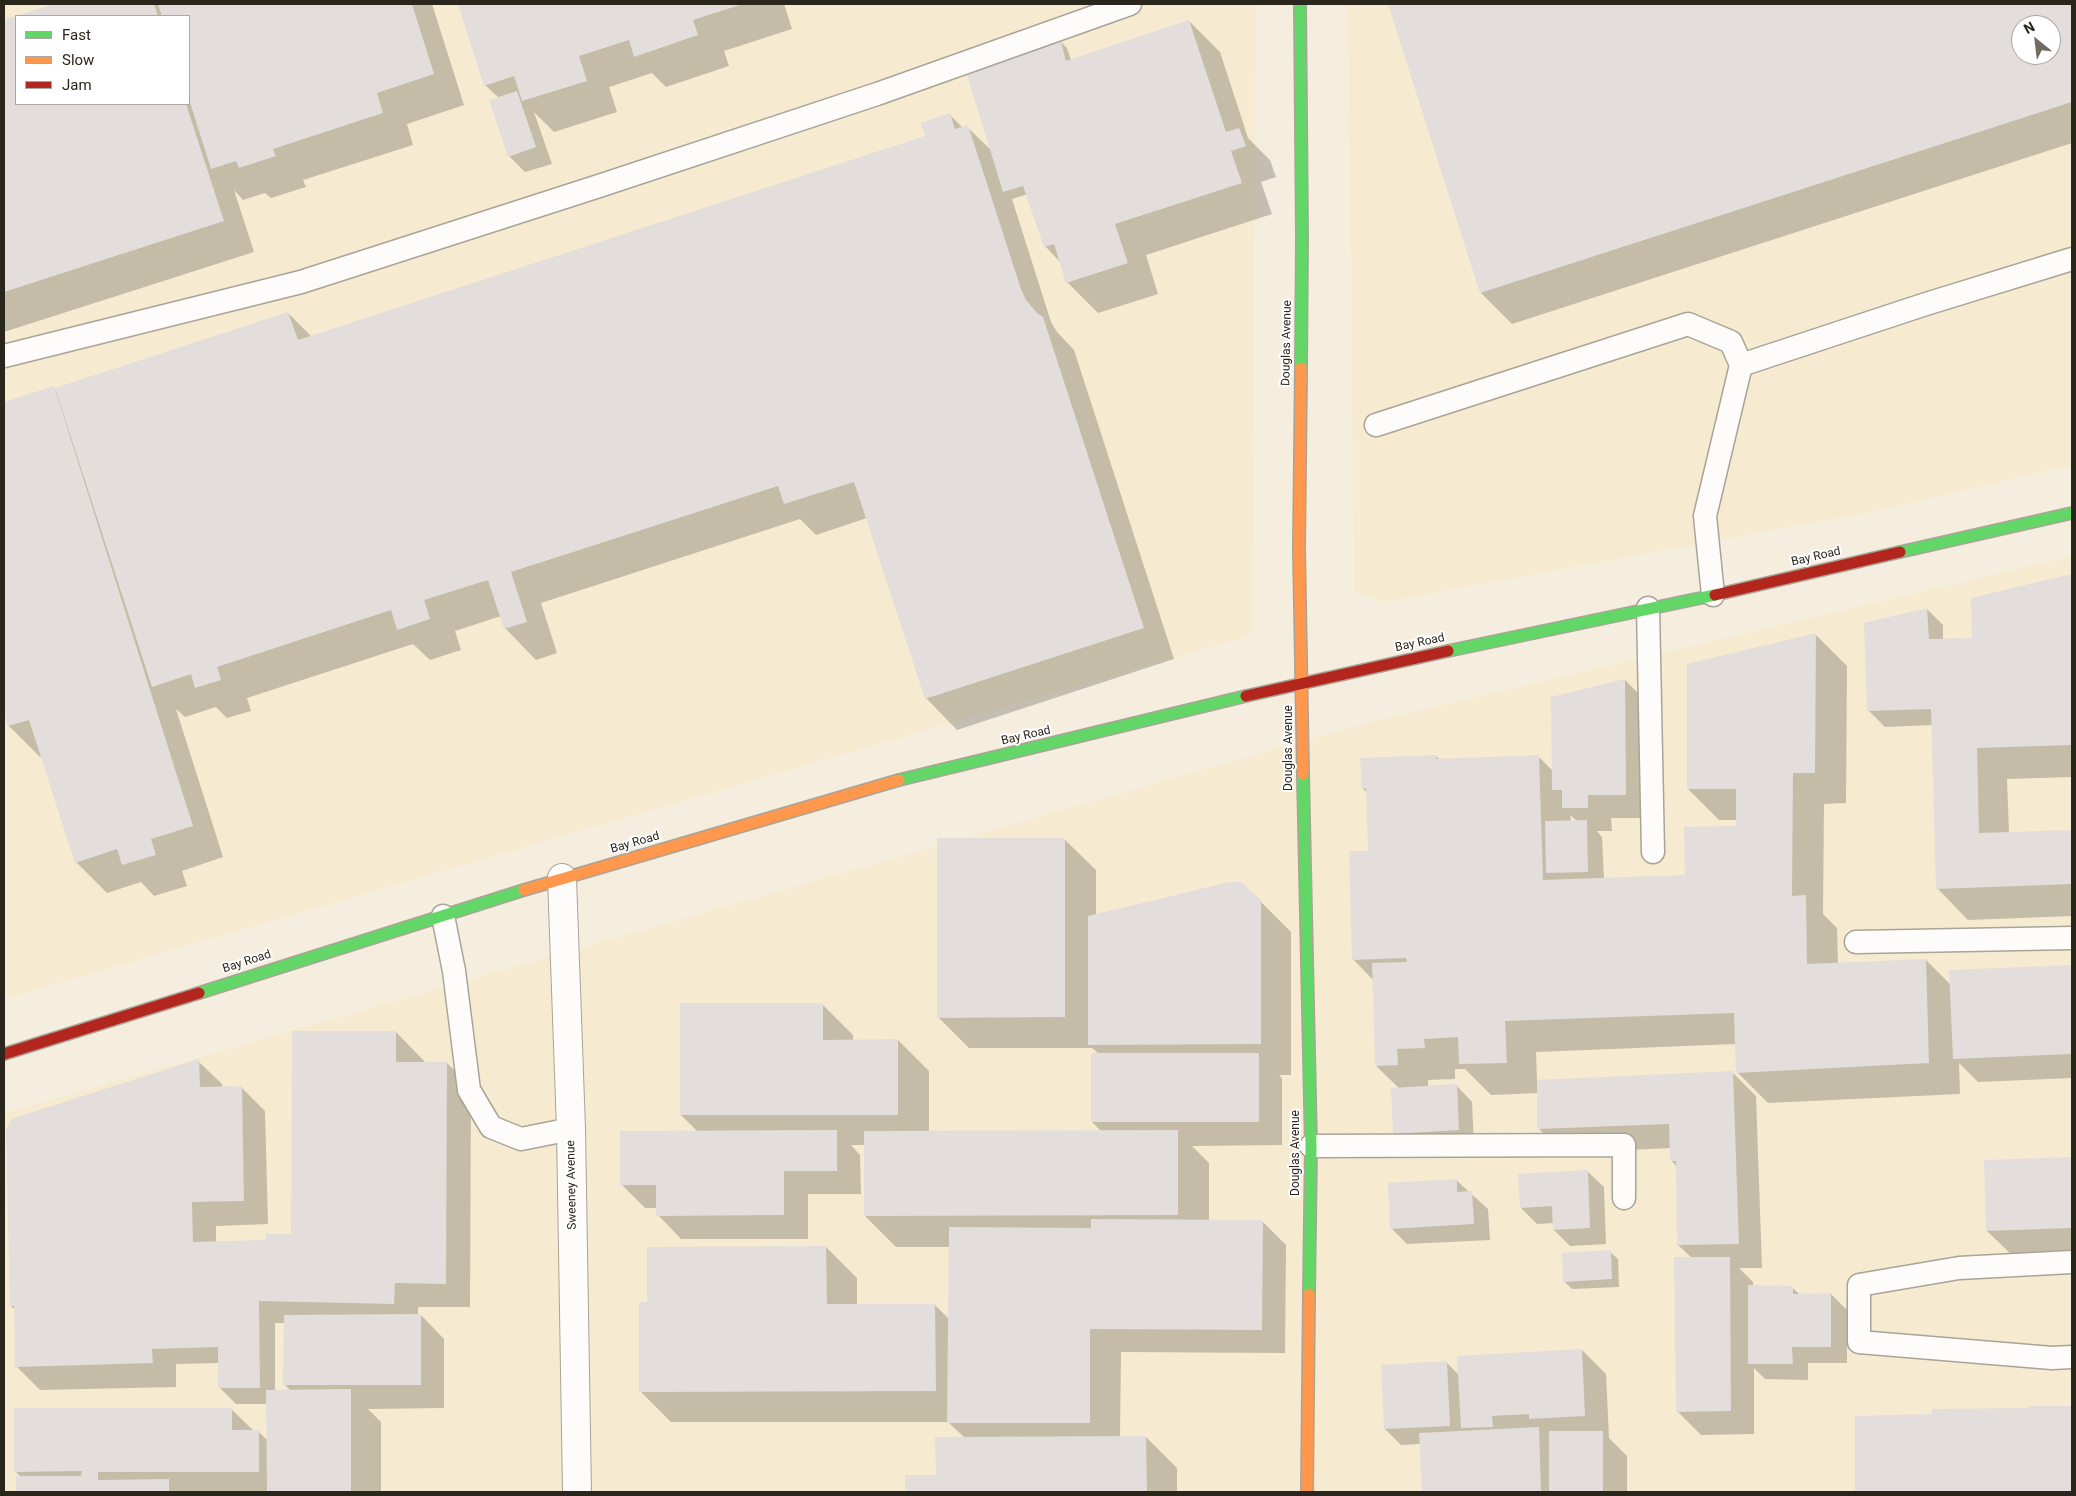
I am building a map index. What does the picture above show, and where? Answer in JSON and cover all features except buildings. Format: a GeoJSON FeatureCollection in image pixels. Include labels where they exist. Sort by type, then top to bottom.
{"type":"FeatureCollection","features":[{"type":"Feature","properties":{"kind":"street","name":"Douglas Avenue"},"geometry":{"type":"LineString","coordinates":[[1300,4],[1302,238],[1299,549],[1302,682],[1302,818],[1311,1146],[1307,1492]]}},
{"type":"Feature","properties":{"kind":"street","name":"Bay Road"},"geometry":{"type":"LineString","coordinates":[[4,1054],[562,878],[888,783],[1087,736],[1302,682],[1713,595],[2072,514]]}},
{"type":"Feature","properties":{"kind":"street","name":"Sweeney Avenue"},"geometry":{"type":"LineString","coordinates":[[562,878],[571,1129],[578,1492]]}},
{"type":"Feature","properties":{"kind":"lane"},"geometry":{"type":"LineString","coordinates":[[4,356],[301,282],[876,94],[1130,4]]}},
{"type":"Feature","properties":{"kind":"lane"},"geometry":{"type":"LineString","coordinates":[[1741,365],[1926,304],[2072,259]]}},
{"type":"Feature","properties":{"kind":"lane"},"geometry":{"type":"LineString","coordinates":[[1376,425],[1688,324],[1731,342],[1741,365],[1705,516],[1713,595]]}},
{"type":"Feature","properties":{"kind":"lane"},"geometry":{"type":"LineString","coordinates":[[1648,608],[1653,852]]}},
{"type":"Feature","properties":{"kind":"lane"},"geometry":{"type":"LineString","coordinates":[[443,916],[454,971],[468,1090],[491,1127],[521,1139],[571,1129]]}},
{"type":"Feature","properties":{"kind":"lane"},"geometry":{"type":"LineString","coordinates":[[1856,942],[2072,938]]}},
{"type":"Feature","properties":{"kind":"lane"},"geometry":{"type":"LineString","coordinates":[[1311,1146],[1624,1145],[1624,1198]]}},
{"type":"Feature","properties":{"kind":"lane"},"geometry":{"type":"LineString","coordinates":[[2072,1262],[1959,1268],[1860,1285],[1858,1342],[2052,1358],[2072,1357]]}},
{"type":"Feature","properties":{"kind":"shaded area"},"geometry":{"type":"Polygon","coordinates":[[[4,4],[1256,4],[1252,635],[4,999],[4,4]]]}},
{"type":"Feature","properties":{"kind":"shaded area"},"geometry":{"type":"Polygon","coordinates":[[[1348,4],[2072,4],[2072,465],[1871,512],[1384,602],[1354,591],[1348,4]]]}},
{"type":"Feature","properties":{"kind":"shaded area"},"geometry":{"type":"Polygon","coordinates":[[[2072,556],[2072,1492],[4,1492],[4,1113],[1366,723],[2072,556]]]}},
{"type":"Feature","properties":{"kind":"traffic: fast"},"geometry":{"type":"LineString","coordinates":[[1300,4],[1301,368]]}},
{"type":"Feature","properties":{"kind":"traffic: fast"},"geometry":{"type":"LineString","coordinates":[[1900,552],[2072,513]]}},
{"type":"Feature","properties":{"kind":"traffic: fast"},"geometry":{"type":"LineString","coordinates":[[1448,651],[1715,595]]}},
{"type":"Feature","properties":{"kind":"traffic: fast"},"geometry":{"type":"LineString","coordinates":[[899,780],[1246,696]]}},
{"type":"Feature","properties":{"kind":"traffic: fast"},"geometry":{"type":"LineString","coordinates":[[1303,774],[1311,1146],[1309,1294]]}},
{"type":"Feature","properties":{"kind":"traffic: fast"},"geometry":{"type":"LineString","coordinates":[[199,993],[524,890]]}},
{"type":"Feature","properties":{"kind":"traffic: slow"},"geometry":{"type":"LineString","coordinates":[[1301,368],[1299,549],[1303,774]]}},
{"type":"Feature","properties":{"kind":"traffic: slow"},"geometry":{"type":"LineString","coordinates":[[524,890],[899,780]]}},
{"type":"Feature","properties":{"kind":"traffic: slow"},"geometry":{"type":"LineString","coordinates":[[1307,1492],[1309,1294]]}},
{"type":"Feature","properties":{"kind":"traffic: jam"},"geometry":{"type":"LineString","coordinates":[[1715,595],[1900,552]]}},
{"type":"Feature","properties":{"kind":"traffic: jam"},"geometry":{"type":"LineString","coordinates":[[1246,696],[1448,651]]}},
{"type":"Feature","properties":{"kind":"traffic: jam"},"geometry":{"type":"LineString","coordinates":[[4,1054],[199,993]]}}]}
